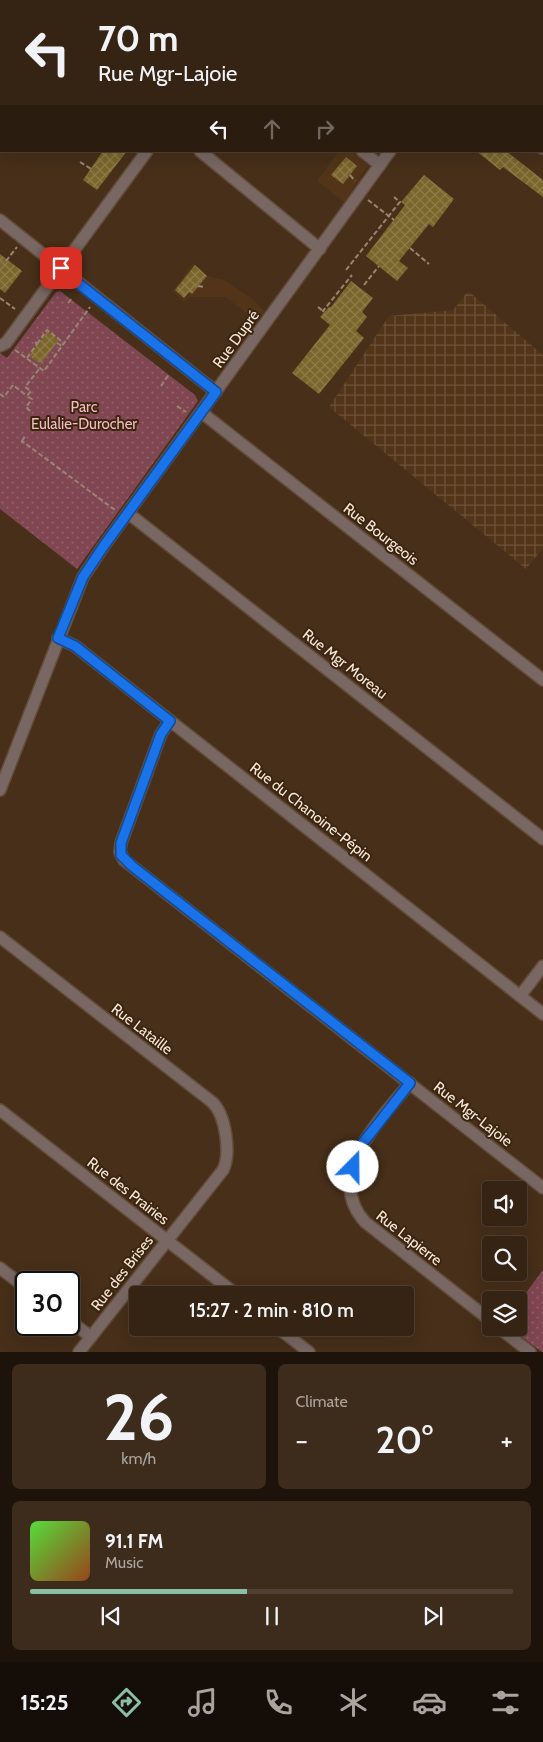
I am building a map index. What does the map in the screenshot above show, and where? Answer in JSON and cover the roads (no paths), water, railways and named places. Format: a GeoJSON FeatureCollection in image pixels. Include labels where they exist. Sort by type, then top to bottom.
{"type":"FeatureCollection","features":[{"type":"Feature","properties":{"kind":"street"},"geometry":{"type":"LineString","coordinates":[[0,346],[6,343],[146,152]]}},
{"type":"Feature","properties":{"kind":"street"},"geometry":{"type":"LineString","coordinates":[[201,152],[320,249]]}},
{"type":"Feature","properties":{"kind":"street"},"geometry":{"type":"LineString","coordinates":[[363,152],[380,165]]}},
{"type":"Feature","properties":{"kind":"street","name":"Rue Dupré"},"geometry":{"type":"LineString","coordinates":[[0,790],[83,577],[124,513],[196,413],[216,392],[389,152]]}},
{"type":"Feature","properties":{"kind":"street"},"geometry":{"type":"LineString","coordinates":[[0,220],[216,392]]}},
{"type":"Feature","properties":{"kind":"street","name":"Rue Bourgeois"},"geometry":{"type":"LineString","coordinates":[[196,413],[543,680]]}},
{"type":"Feature","properties":{"kind":"street","name":"Rue Mgr Moreau"},"geometry":{"type":"LineString","coordinates":[[124,513],[543,839]]}},
{"type":"Feature","properties":{"kind":"street","name":"Rue du Chanoine-Pépin"},"geometry":{"type":"LineString","coordinates":[[58,638],[75,646],[543,1014]]}},
{"type":"Feature","properties":{"kind":"street","name":"Rue Mgr-Lajoie"},"geometry":{"type":"LineString","coordinates":[[170,721],[161,734],[121,843],[122,858],[543,1188]]}},
{"type":"Feature","properties":{"kind":"street","name":"Rue Lataille"},"geometry":{"type":"LineString","coordinates":[[0,937],[215,1105],[223,1120],[227,1150],[224,1166]]}},
{"type":"Feature","properties":{"kind":"street"},"geometry":{"type":"LineString","coordinates":[[520,996],[543,966]]}},
{"type":"Feature","properties":{"kind":"street","name":"Rue Lapierre"},"geometry":{"type":"LineString","coordinates":[[410,1083],[359,1149],[352,1173],[351,1191],[354,1205],[365,1222],[482,1315]]}},
{"type":"Feature","properties":{"kind":"street","name":"Rue des Prairies"},"geometry":{"type":"LineString","coordinates":[[0,1110],[226,1286]]}},
{"type":"Feature","properties":{"kind":"street","name":"Rue des Brises"},"geometry":{"type":"LineString","coordinates":[[79,1352],[224,1166]]}},
{"type":"Feature","properties":{"kind":"street"},"geometry":{"type":"LineString","coordinates":[[0,1268],[15,1280]]}},
{"type":"Feature","properties":{"kind":"street"},"geometry":{"type":"LineString","coordinates":[[80,1328],[91,1336]]}},
{"type":"Feature","properties":{"kind":"street"},"geometry":{"type":"LineString","coordinates":[[289,1336],[310,1352]]}},
{"type":"Feature","properties":{"kind":"street"},"geometry":{"type":"LineString","coordinates":[[509,1336],[530,1352]]}},
{"type":"Feature","properties":{"kind":"park label","name":"Parc Eulalie-Durocher"},"geometry":{"type":"Point","coordinates":[84,416]}}]}
